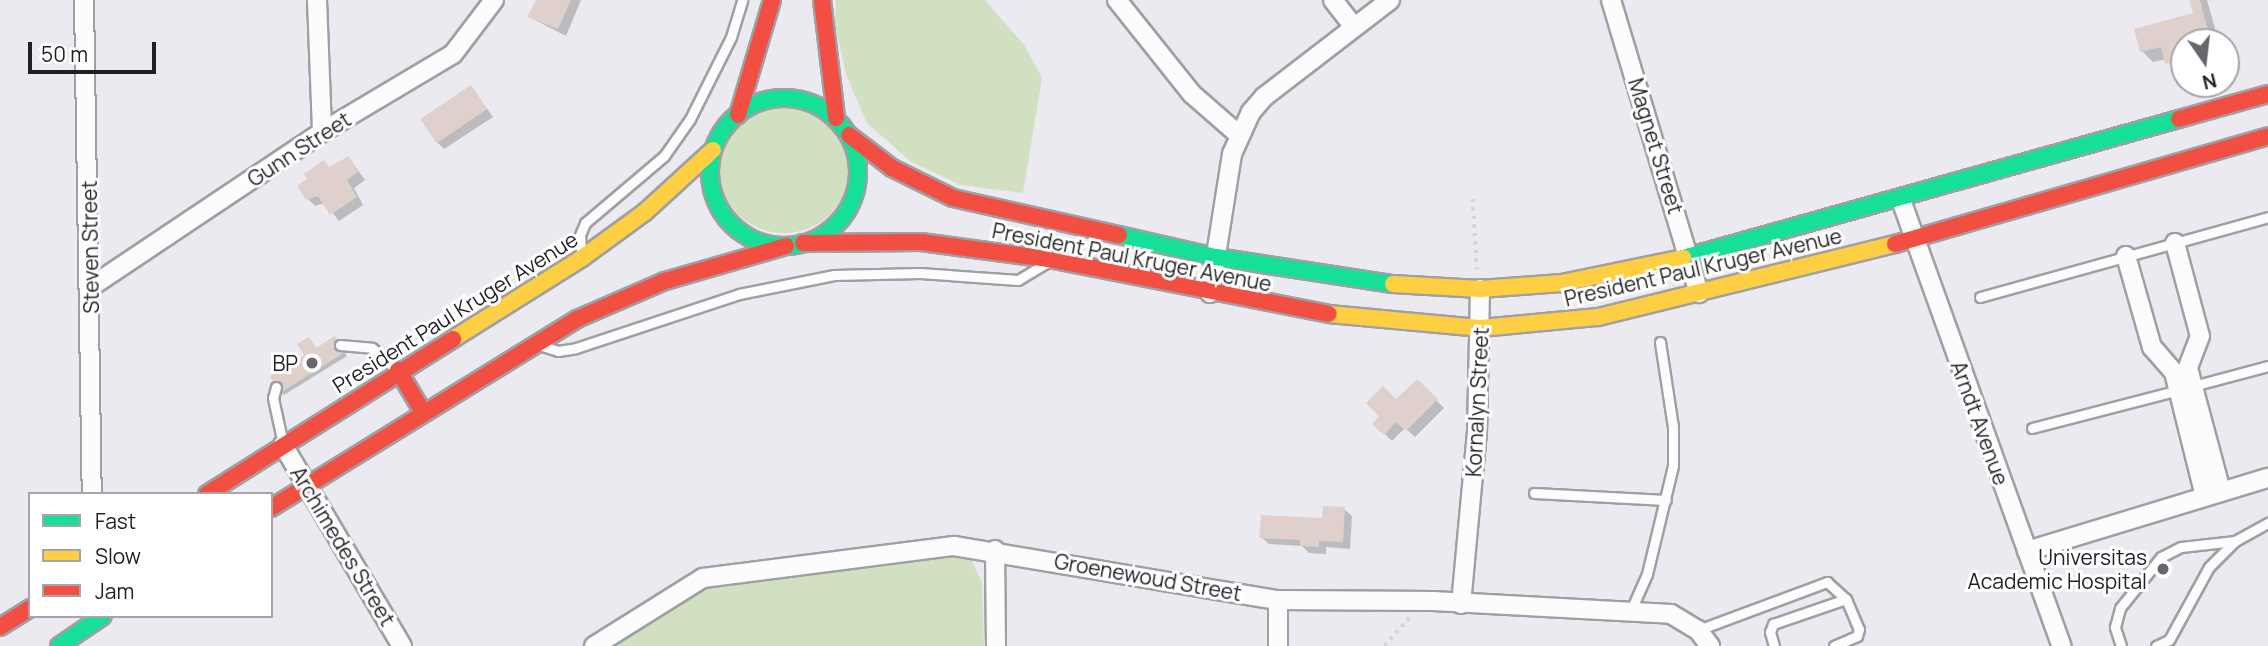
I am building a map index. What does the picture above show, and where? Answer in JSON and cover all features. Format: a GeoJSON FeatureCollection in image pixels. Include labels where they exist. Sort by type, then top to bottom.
{"type":"FeatureCollection","features":[{"type":"Feature","properties":{"kind":"street","name":"Steven Street"},"geometry":{"type":"LineString","coordinates":[[84,0],[92,286],[92,492]]}},
{"type":"Feature","properties":{"kind":"street"},"geometry":{"type":"LineString","coordinates":[[317,0],[322,132]]}},
{"type":"Feature","properties":{"kind":"street","name":"Gunn Street"},"geometry":{"type":"LineString","coordinates":[[92,286],[322,132],[453,54],[495,0]]}},
{"type":"Feature","properties":{"kind":"street"},"geometry":{"type":"LineString","coordinates":[[738,115],[768,99],[793,98],[816,104],[836,118],[849,135],[858,174],[847,213],[828,232],[795,245],[763,243],[742,233],[725,216],[714,196],[710,173],[713,150],[738,115],[772,0]]}},
{"type":"Feature","properties":{"kind":"street"},"geometry":{"type":"LineString","coordinates":[[822,0],[836,118]]}},
{"type":"Feature","properties":{"kind":"street"},"geometry":{"type":"LineString","coordinates":[[1117,0],[1192,94],[1239,135]]}},
{"type":"Feature","properties":{"kind":"street"},"geometry":{"type":"LineString","coordinates":[[1333,0],[1354,27]]}},
{"type":"Feature","properties":{"kind":"street"},"geometry":{"type":"LineString","coordinates":[[1210,293],[1239,135],[1264,97],[1390,0]]}},
{"type":"Feature","properties":{"kind":"street","name":"Magnet Street"},"geometry":{"type":"LineString","coordinates":[[1611,0],[1699,293]]}},
{"type":"Feature","properties":{"kind":"street","name":"President Paul Kruger Avenue"},"geometry":{"type":"LineString","coordinates":[[849,135],[892,168],[953,198],[1216,257],[1368,283],[1480,289],[1562,283],[1689,257],[1901,200],[2268,94]]}},
{"type":"Feature","properties":{"kind":"street","name":"President Paul Kruger Avenue"},"geometry":{"type":"LineString","coordinates":[[273,507],[577,319],[665,281],[795,245],[921,242],[1049,259],[1210,293],[1348,317],[1482,328],[1598,317],[1699,293],[1914,239],[2268,135]]}},
{"type":"Feature","properties":{"kind":"street","name":"President Paul Kruger Avenue"},"geometry":{"type":"LineString","coordinates":[[210,492],[398,370],[582,258],[645,212],[713,150]]}},
{"type":"Feature","properties":{"kind":"street","name":"Arndt Avenue"},"geometry":{"type":"LineString","coordinates":[[1901,200],[2062,646]]}},
{"type":"Feature","properties":{"kind":"street"},"geometry":{"type":"LineString","coordinates":[[2175,243],[2200,336],[2188,368],[2186,388],[2213,493]]}},
{"type":"Feature","properties":{"kind":"street"},"geometry":{"type":"LineString","coordinates":[[2126,256],[2152,347],[2186,388]]}},
{"type":"Feature","properties":{"kind":"street","name":"Kornalyn Street"},"geometry":{"type":"LineString","coordinates":[[1461,604],[1482,328],[1480,289]]}},
{"type":"Feature","properties":{"kind":"street"},"geometry":{"type":"LineString","coordinates":[[398,370],[423,412]]}},
{"type":"Feature","properties":{"kind":"street","name":"Archimedes Street"},"geometry":{"type":"LineString","coordinates":[[283,445],[402,646]]}},
{"type":"Feature","properties":{"kind":"street"},"geometry":{"type":"LineString","coordinates":[[2027,551],[2268,478]]}},
{"type":"Feature","properties":{"kind":"street","name":"Groenewoud Street"},"geometry":{"type":"LineString","coordinates":[[594,646],[703,579],[939,547],[995,550],[1278,600],[1631,610],[1671,614],[1698,630],[1710,646]]}},
{"type":"Feature","properties":{"kind":"street"},"geometry":{"type":"LineString","coordinates":[[974,548],[994,584]]}},
{"type":"Feature","properties":{"kind":"street"},"geometry":{"type":"LineString","coordinates":[[995,550],[996,646]]}},
{"type":"Feature","properties":{"kind":"street"},"geometry":{"type":"LineString","coordinates":[[1278,600],[1278,646]]}},
{"type":"Feature","properties":{"kind":"street"},"geometry":{"type":"LineString","coordinates":[[0,628],[28,609]]}},
{"type":"Feature","properties":{"kind":"street"},"geometry":{"type":"LineString","coordinates":[[59,646],[100,618]]}},
{"type":"Feature","properties":{"kind":"lane"},"geometry":{"type":"LineString","coordinates":[[582,258],[580,235],[585,223],[664,156],[690,118],[731,37],[742,0]]}},
{"type":"Feature","properties":{"kind":"lane"},"geometry":{"type":"LineString","coordinates":[[1980,297],[2268,217]]}},
{"type":"Feature","properties":{"kind":"lane"},"geometry":{"type":"LineString","coordinates":[[531,345],[558,351],[576,348],[739,295],[834,275],[920,273],[1018,280],[1034,274],[1049,259]]}},
{"type":"Feature","properties":{"kind":"lane"},"geometry":{"type":"LineString","coordinates":[[1631,610],[1647,574],[1673,466],[1673,427],[1660,342]]}},
{"type":"Feature","properties":{"kind":"lane"},"geometry":{"type":"LineString","coordinates":[[340,345],[372,348],[398,370]]}},
{"type":"Feature","properties":{"kind":"lane"},"geometry":{"type":"LineString","coordinates":[[2032,428],[2268,366]]}},
{"type":"Feature","properties":{"kind":"lane"},"geometry":{"type":"LineString","coordinates":[[276,387],[273,398],[283,445]]}},
{"type":"Feature","properties":{"kind":"lane"},"geometry":{"type":"LineString","coordinates":[[1534,493],[1666,500]]}},
{"type":"Feature","properties":{"kind":"lane"},"geometry":{"type":"LineString","coordinates":[[2156,646],[2169,640],[2208,567],[2235,541],[2268,523]]}},
{"type":"Feature","properties":{"kind":"lane"},"geometry":{"type":"LineString","coordinates":[[2122,646],[2115,627],[2120,608],[2153,564],[2181,547],[2235,541]]}},
{"type":"Feature","properties":{"kind":"lane"},"geometry":{"type":"LineString","coordinates":[[1698,630],[1828,582],[1846,598],[1859,634],[1834,646]]}},
{"type":"Feature","properties":{"kind":"lane"},"geometry":{"type":"LineString","coordinates":[[1774,646],[1770,632],[1773,624],[1846,598]]}},
{"type":"Feature","properties":{"kind":"path"},"geometry":{"type":"LineString","coordinates":[[1473,199],[1480,289]]}},
{"type":"Feature","properties":{"kind":"path"},"geometry":{"type":"LineString","coordinates":[[1384,646],[1424,603]]}},
{"type":"Feature","properties":{"kind":"green space"},"geometry":{"type":"Polygon","coordinates":[[[836,0],[985,0],[1024,45],[1042,78],[1023,193],[960,185],[910,161],[867,123],[846,75],[835,23],[836,0]]]}},
{"type":"Feature","properties":{"kind":"green space"},"geometry":{"type":"Polygon","coordinates":[[[784,101],[809,106],[830,121],[845,142],[850,167],[845,192],[830,213],[809,228],[784,233],[759,228],[738,213],[723,192],[718,167],[723,142],[738,121],[759,106],[784,101]]]}},
{"type":"Feature","properties":{"kind":"green space"},"geometry":{"type":"Polygon","coordinates":[[[945,555],[972,561],[982,583],[984,646],[606,646],[709,582],[945,555]]]}},
{"type":"Feature","properties":{"kind":"building"},"geometry":{"type":"Polygon","coordinates":[[[536,0],[571,0],[558,29],[527,17],[536,0]]]}},
{"type":"Feature","properties":{"kind":"building"},"geometry":{"type":"Polygon","coordinates":[[[2189,0],[2200,0],[2207,28],[2170,28],[2170,63],[2165,64],[2161,47],[2140,52],[2134,29],[2193,13],[2189,0]]]}},
{"type":"Feature","properties":{"kind":"building"},"geometry":{"type":"Polygon","coordinates":[[[471,85],[487,109],[437,143],[420,119],[471,85]]]}},
{"type":"Feature","properties":{"kind":"building"},"geometry":{"type":"Polygon","coordinates":[[[349,156],[358,172],[347,180],[357,197],[330,215],[318,196],[306,200],[297,186],[307,179],[304,174],[324,160],[329,167],[349,156]]]}},
{"type":"Feature","properties":{"kind":"building"},"geometry":{"type":"Polygon","coordinates":[[[335,336],[345,352],[280,393],[270,376],[304,355],[297,344],[309,337],[316,348],[335,336]]]}},
{"type":"Feature","properties":{"kind":"building"},"geometry":{"type":"Polygon","coordinates":[[[1417,379],[1438,399],[1406,431],[1396,422],[1384,435],[1372,424],[1379,416],[1366,403],[1383,386],[1396,399],[1417,379]]]}},
{"type":"Feature","properties":{"kind":"building"},"geometry":{"type":"Polygon","coordinates":[[[1323,506],[1345,507],[1343,542],[1319,541],[1319,547],[1300,546],[1300,540],[1259,538],[1261,515],[1322,518],[1323,506]]]}},
{"type":"Feature","properties":{"kind":"traffic: fast"},"geometry":{"type":"LineString","coordinates":[[784,98],[812,104],[836,120],[852,144],[858,172],[852,200],[836,224],[812,240],[784,246],[756,240],[732,224],[716,200],[710,172],[716,144],[732,120],[756,104],[784,98]]}},
{"type":"Feature","properties":{"kind":"traffic: fast"},"geometry":{"type":"LineString","coordinates":[[1683,258],[2179,119]]}},
{"type":"Feature","properties":{"kind":"traffic: fast"},"geometry":{"type":"LineString","coordinates":[[1119,235],[1216,257],[1393,284]]}},
{"type":"Feature","properties":{"kind":"traffic: fast"},"geometry":{"type":"LineString","coordinates":[[59,646],[100,618]]}},
{"type":"Feature","properties":{"kind":"traffic: slow"},"geometry":{"type":"LineString","coordinates":[[453,339],[582,258],[645,212],[713,150]]}},
{"type":"Feature","properties":{"kind":"traffic: slow"},"geometry":{"type":"LineString","coordinates":[[1329,314],[1481,328],[1598,317],[1895,244]]}},
{"type":"Feature","properties":{"kind":"traffic: slow"},"geometry":{"type":"LineString","coordinates":[[1393,284],[1480,289],[1562,283],[1683,258]]}},
{"type":"Feature","properties":{"kind":"traffic: jam"},"geometry":{"type":"LineString","coordinates":[[738,115],[772,0]]}},
{"type":"Feature","properties":{"kind":"traffic: jam"},"geometry":{"type":"LineString","coordinates":[[822,0],[836,118]]}},
{"type":"Feature","properties":{"kind":"traffic: jam"},"geometry":{"type":"LineString","coordinates":[[2179,119],[2268,94]]}},
{"type":"Feature","properties":{"kind":"traffic: jam"},"geometry":{"type":"LineString","coordinates":[[849,135],[892,168],[953,198],[1119,235]]}},
{"type":"Feature","properties":{"kind":"traffic: jam"},"geometry":{"type":"LineString","coordinates":[[1895,244],[2268,136]]}},
{"type":"Feature","properties":{"kind":"traffic: jam"},"geometry":{"type":"LineString","coordinates":[[803,243],[921,242],[1049,259],[1329,314]]}},
{"type":"Feature","properties":{"kind":"traffic: jam"},"geometry":{"type":"LineString","coordinates":[[273,507],[577,319],[665,281],[786,246]]}},
{"type":"Feature","properties":{"kind":"traffic: jam"},"geometry":{"type":"LineString","coordinates":[[210,492],[453,339]]}},
{"type":"Feature","properties":{"kind":"traffic: jam"},"geometry":{"type":"LineString","coordinates":[[398,370],[423,412]]}},
{"type":"Feature","properties":{"kind":"traffic: jam"},"geometry":{"type":"LineString","coordinates":[[0,627],[28,609]]}},
{"type":"Feature","properties":{"kind":"place","name":"BP"},"geometry":{"type":"Point","coordinates":[312,363]}},
{"type":"Feature","properties":{"kind":"place","name":"Universitas Academic Hospital"},"geometry":{"type":"Point","coordinates":[2163,569]}}]}
